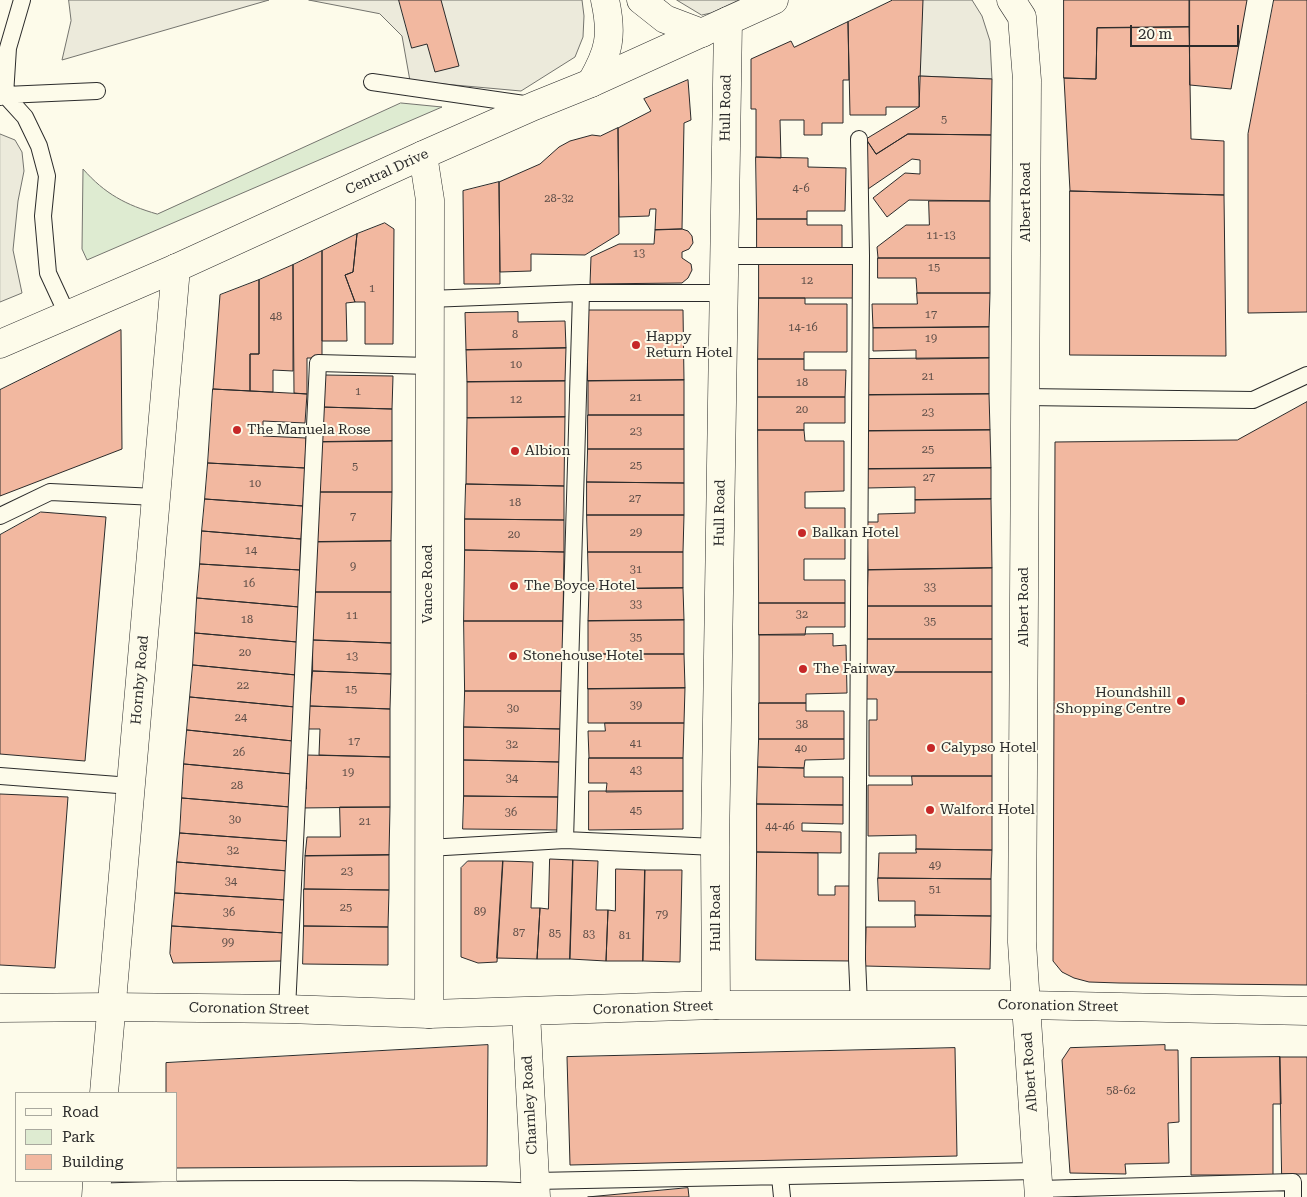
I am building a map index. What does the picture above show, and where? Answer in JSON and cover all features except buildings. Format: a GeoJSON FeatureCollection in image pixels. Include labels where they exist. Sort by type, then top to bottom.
{"type":"FeatureCollection","features":[{"type":"Feature","properties":{"kind":"main road"},"geometry":{"type":"LineString","coordinates":[[592,83],[603,62],[610,42],[605,0]]}},
{"type":"Feature","properties":{"kind":"main road"},"geometry":{"type":"LineString","coordinates":[[641,0],[665,19],[702,33]]}},
{"type":"Feature","properties":{"kind":"main road","name":"Central Drive"},"geometry":{"type":"LineString","coordinates":[[0,344],[176,268],[423,155],[534,106],[592,83],[774,0]]}},
{"type":"Feature","properties":{"kind":"main road","name":"Albert Road"},"geometry":{"type":"LineString","coordinates":[[1018,6],[1027,80],[1022,942],[1039,1186]]}},
{"type":"Feature","properties":{"kind":"main road","name":"Hull Road"},"geometry":{"type":"LineString","coordinates":[[716,1005],[723,256],[728,21]]}},
{"type":"Feature","properties":{"kind":"main road","name":"Vance Road"},"geometry":{"type":"LineString","coordinates":[[423,155],[430,200],[428,1014]]}},
{"type":"Feature","properties":{"kind":"main road","name":"Hornby Road"},"geometry":{"type":"LineString","coordinates":[[104,1092],[176,268]]}},
{"type":"Feature","properties":{"kind":"main road","name":"Coronation Street"},"geometry":{"type":"LineString","coordinates":[[0,1008],[111,1006],[428,1014],[526,1013],[716,1005],[1026,1005],[1307,1011]]}},
{"type":"Feature","properties":{"kind":"main road","name":"Charnley Road"},"geometry":{"type":"LineString","coordinates":[[526,1013],[535,1190]]}},
{"type":"Feature","properties":{"kind":"lane"},"geometry":{"type":"LineString","coordinates":[[3,96],[8,48],[22,0]]}},
{"type":"Feature","properties":{"kind":"lane"},"geometry":{"type":"LineString","coordinates":[[372,82],[534,106]]}},
{"type":"Feature","properties":{"kind":"lane"},"geometry":{"type":"LineString","coordinates":[[3,96],[97,91]]}},
{"type":"Feature","properties":{"kind":"lane"},"geometry":{"type":"LineString","coordinates":[[3,96],[25,117],[39,146],[47,176],[43,216],[48,273],[67,314]]}},
{"type":"Feature","properties":{"kind":"lane"},"geometry":{"type":"LineString","coordinates":[[859,139],[861,256],[857,949],[859,1005]]}},
{"type":"Feature","properties":{"kind":"lane"},"geometry":{"type":"LineString","coordinates":[[723,256],[861,256]]}},
{"type":"Feature","properties":{"kind":"lane"},"geometry":{"type":"LineString","coordinates":[[429,299],[581,294],[723,293]]}},
{"type":"Feature","properties":{"kind":"lane"},"geometry":{"type":"LineString","coordinates":[[565,840],[581,294]]}},
{"type":"Feature","properties":{"kind":"lane"},"geometry":{"type":"LineString","coordinates":[[287,1009],[318,363],[429,366]]}},
{"type":"Feature","properties":{"kind":"lane"},"geometry":{"type":"LineString","coordinates":[[1025,397],[1254,400],[1307,375]]}},
{"type":"Feature","properties":{"kind":"lane"},"geometry":{"type":"LineString","coordinates":[[0,516],[50,492],[156,497]]}},
{"type":"Feature","properties":{"kind":"lane"},"geometry":{"type":"LineString","coordinates":[[0,776],[131,786]]}},
{"type":"Feature","properties":{"kind":"lane"},"geometry":{"type":"LineString","coordinates":[[428,848],[565,840],[716,847]]}},
{"type":"Feature","properties":{"kind":"lane"},"geometry":{"type":"LineString","coordinates":[[780,1177],[782,1197]]}},
{"type":"Feature","properties":{"kind":"lane"},"geometry":{"type":"LineString","coordinates":[[97,1190],[158,1189],[329,1193],[535,1190],[780,1177],[1039,1186],[1293,1182],[1293,1197]]}},
{"type":"Feature","properties":{"kind":"green space"},"geometry":{"type":"Polygon","coordinates":[[[401,103],[442,107],[87,260],[82,249],[83,169],[99,185],[117,198],[135,207],[157,214],[401,103]]]}},
{"type":"Feature","properties":{"kind":"shaded area"},"geometry":{"type":"Polygon","coordinates":[[[69,0],[269,0],[62,60],[71,21],[69,0]]]}},
{"type":"Feature","properties":{"kind":"shaded area"},"geometry":{"type":"Polygon","coordinates":[[[309,0],[582,0],[584,16],[583,37],[575,57],[521,91],[410,81],[402,36],[380,14],[309,0]]]}},
{"type":"Feature","properties":{"kind":"shaded area"},"geometry":{"type":"Polygon","coordinates":[[[677,0],[739,0],[711,13],[702,15],[677,0]]]}},
{"type":"Feature","properties":{"kind":"shaded area"},"geometry":{"type":"Polygon","coordinates":[[[923,0],[972,0],[982,16],[990,41],[992,79],[919,76],[923,0]]]}},
{"type":"Feature","properties":{"kind":"shaded area"},"geometry":{"type":"Polygon","coordinates":[[[0,134],[15,140],[22,152],[24,171],[18,201],[13,250],[22,293],[0,302],[0,134]]]}},
{"type":"Feature","properties":{"kind":"place","name":"Happy Return Hotel"},"geometry":{"type":"Point","coordinates":[636,345]}},
{"type":"Feature","properties":{"kind":"place","name":"The Manuela Rose"},"geometry":{"type":"Point","coordinates":[237,430]}},
{"type":"Feature","properties":{"kind":"place","name":"Albion"},"geometry":{"type":"Point","coordinates":[515,451]}},
{"type":"Feature","properties":{"kind":"place","name":"Balkan Hotel"},"geometry":{"type":"Point","coordinates":[802,533]}},
{"type":"Feature","properties":{"kind":"place","name":"The Boyce Hotel"},"geometry":{"type":"Point","coordinates":[514,586]}},
{"type":"Feature","properties":{"kind":"place","name":"Stonehouse Hotel"},"geometry":{"type":"Point","coordinates":[513,656]}},
{"type":"Feature","properties":{"kind":"place","name":"The Fairway"},"geometry":{"type":"Point","coordinates":[803,669]}},
{"type":"Feature","properties":{"kind":"place","name":"Houndshill Shopping Centre"},"geometry":{"type":"Point","coordinates":[1181,701]}},
{"type":"Feature","properties":{"kind":"place","name":"Calypso Hotel"},"geometry":{"type":"Point","coordinates":[931,748]}},
{"type":"Feature","properties":{"kind":"place","name":"Walford Hotel"},"geometry":{"type":"Point","coordinates":[930,810]}}]}
